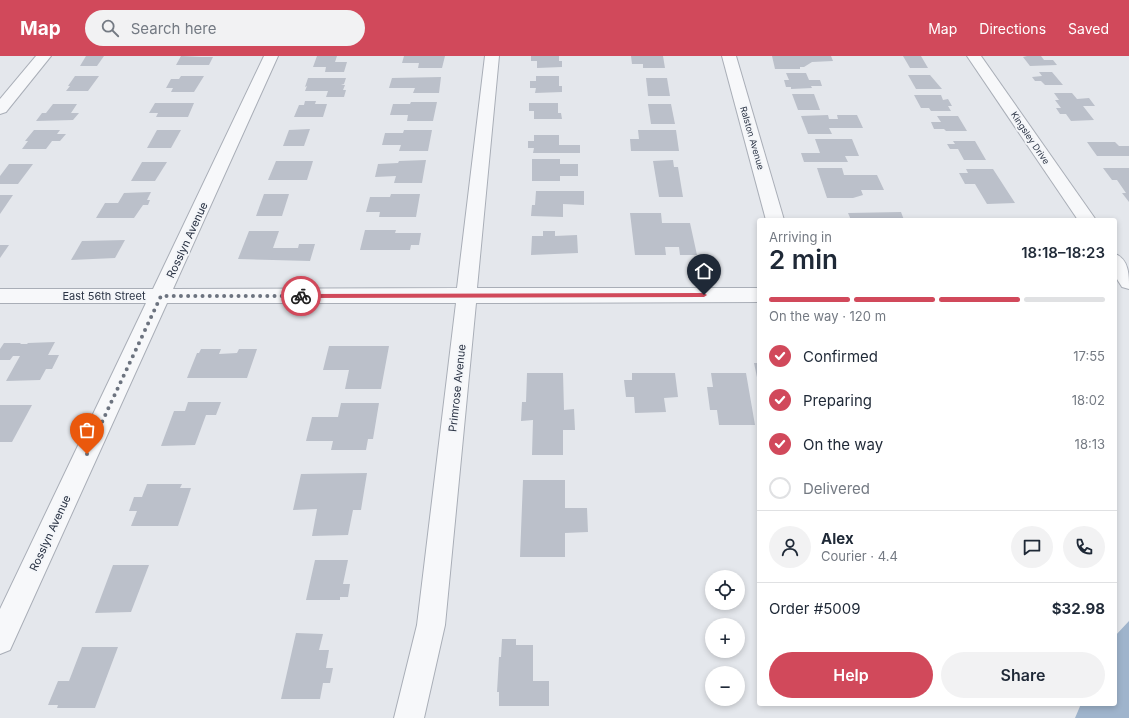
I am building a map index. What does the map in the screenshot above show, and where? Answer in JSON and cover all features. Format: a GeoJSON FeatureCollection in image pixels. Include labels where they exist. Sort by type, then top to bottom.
{"type":"FeatureCollection","features":[{"type":"Feature","properties":{"kind":"street"},"geometry":{"type":"LineString","coordinates":[[0,109],[44,56]]}},
{"type":"Feature","properties":{"kind":"street","name":"Rosslyn Avenue"},"geometry":{"type":"LineString","coordinates":[[0,640],[161,296],[271,56]]}},
{"type":"Feature","properties":{"kind":"street","name":"Primrose Avenue"},"geometry":{"type":"LineString","coordinates":[[409,718],[431,625],[492,56]]}},
{"type":"Feature","properties":{"kind":"street","name":"Ralston Avenue"},"geometry":{"type":"LineString","coordinates":[[729,56],[774,218]]}},
{"type":"Feature","properties":{"kind":"street","name":"Kingsley Drive"},"geometry":{"type":"LineString","coordinates":[[974,56],[1085,218]]}},
{"type":"Feature","properties":{"kind":"street"},"geometry":{"type":"LineString","coordinates":[[1117,265],[1129,282]]}},
{"type":"Feature","properties":{"kind":"street"},"geometry":{"type":"LineString","coordinates":[[1117,290],[1129,290]]}},
{"type":"Feature","properties":{"kind":"street","name":"East 56th Street"},"geometry":{"type":"LineString","coordinates":[[0,296],[757,295]]}},
{"type":"Feature","properties":{"kind":"water"},"geometry":{"type":"Polygon","coordinates":[[[1129,621],[1129,718],[1075,718],[1080,706],[1117,706],[1117,634],[1129,621]]]}},
{"type":"Feature","properties":{"kind":"building"},"geometry":{"type":"Polygon","coordinates":[[[86,56],[104,56],[97,66],[80,66],[86,56]]]}},
{"type":"Feature","properties":{"kind":"building"},"geometry":{"type":"Polygon","coordinates":[[[181,56],[213,57],[209,65],[176,65],[181,56]]]}},
{"type":"Feature","properties":{"kind":"building"},"geometry":{"type":"Polygon","coordinates":[[[317,56],[337,56],[335,62],[347,62],[344,72],[325,72],[326,67],[313,67],[317,56]]]}},
{"type":"Feature","properties":{"kind":"building"},"geometry":{"type":"Polygon","coordinates":[[[404,56],[445,56],[442,68],[418,68],[419,63],[402,63],[404,56]]]}},
{"type":"Feature","properties":{"kind":"building"},"geometry":{"type":"Polygon","coordinates":[[[531,56],[559,56],[559,61],[562,61],[562,67],[537,68],[537,61],[531,61],[531,56]]]}},
{"type":"Feature","properties":{"kind":"building"},"geometry":{"type":"Polygon","coordinates":[[[631,56],[663,56],[665,68],[643,68],[643,64],[632,64],[631,56]]]}},
{"type":"Feature","properties":{"kind":"building"},"geometry":{"type":"Polygon","coordinates":[[[772,56],[831,56],[833,61],[812,62],[804,67],[800,67],[800,69],[775,69],[772,56]]]}},
{"type":"Feature","properties":{"kind":"building"},"geometry":{"type":"Polygon","coordinates":[[[903,56],[921,56],[928,68],[910,68],[903,56]]]}},
{"type":"Feature","properties":{"kind":"building"},"geometry":{"type":"Polygon","coordinates":[[[1041,56],[1044,60],[1053,60],[1057,65],[1030,66],[1023,57],[1041,56]]]}},
{"type":"Feature","properties":{"kind":"building"},"geometry":{"type":"Polygon","coordinates":[[[1039,72],[1052,72],[1063,85],[1045,85],[1041,81],[1035,81],[1032,77],[1042,76],[1039,72]]]}},
{"type":"Feature","properties":{"kind":"building"},"geometry":{"type":"Polygon","coordinates":[[[786,73],[806,73],[809,80],[820,80],[822,86],[791,89],[791,87],[786,87],[784,80],[789,80],[786,73]]]}},
{"type":"Feature","properties":{"kind":"building"},"geometry":{"type":"Polygon","coordinates":[[[908,75],[930,75],[942,89],[916,89],[908,75]]]}},
{"type":"Feature","properties":{"kind":"building"},"geometry":{"type":"Polygon","coordinates":[[[75,76],[99,76],[88,91],[66,91],[75,76]]]}},
{"type":"Feature","properties":{"kind":"building"},"geometry":{"type":"Polygon","coordinates":[[[181,76],[204,76],[194,92],[171,92],[173,88],[166,88],[171,79],[179,79],[181,76]]]}},
{"type":"Feature","properties":{"kind":"building"},"geometry":{"type":"Polygon","coordinates":[[[536,76],[559,76],[559,86],[562,86],[562,92],[535,93],[536,88],[530,88],[530,81],[536,81],[536,76]]]}},
{"type":"Feature","properties":{"kind":"building"},"geometry":{"type":"Polygon","coordinates":[[[441,77],[439,93],[413,93],[415,88],[389,88],[392,78],[441,77]]]}},
{"type":"Feature","properties":{"kind":"building"},"geometry":{"type":"Polygon","coordinates":[[[308,78],[346,78],[344,84],[341,85],[345,85],[343,90],[346,90],[344,97],[326,97],[328,91],[305,91],[308,78]]]}},
{"type":"Feature","properties":{"kind":"building"},"geometry":{"type":"Polygon","coordinates":[[[646,78],[667,78],[670,96],[648,96],[646,78]]]}},
{"type":"Feature","properties":{"kind":"building"},"geometry":{"type":"Polygon","coordinates":[[[1054,93],[1072,93],[1077,99],[1089,98],[1095,106],[1083,106],[1094,120],[1071,121],[1066,114],[1060,114],[1056,108],[1061,108],[1055,100],[1059,100],[1054,93]]]}},
{"type":"Feature","properties":{"kind":"building"},"geometry":{"type":"Polygon","coordinates":[[[792,94],[814,94],[820,110],[798,110],[792,94]]]}},
{"type":"Feature","properties":{"kind":"building"},"geometry":{"type":"Polygon","coordinates":[[[914,95],[941,95],[943,100],[948,99],[952,106],[948,106],[951,111],[931,111],[929,108],[921,108],[914,95]]]}},
{"type":"Feature","properties":{"kind":"building"},"geometry":{"type":"Polygon","coordinates":[[[305,101],[316,101],[315,104],[327,104],[323,117],[294,117],[299,105],[304,105],[305,101]]]}},
{"type":"Feature","properties":{"kind":"building"},"geometry":{"type":"Polygon","coordinates":[[[411,102],[437,102],[433,121],[407,121],[408,115],[390,115],[393,104],[410,104],[411,102]]]}},
{"type":"Feature","properties":{"kind":"building"},"geometry":{"type":"Polygon","coordinates":[[[155,103],[194,103],[188,117],[156,117],[158,113],[149,113],[155,103]]]}},
{"type":"Feature","properties":{"kind":"building"},"geometry":{"type":"Polygon","coordinates":[[[529,103],[558,103],[558,113],[561,113],[562,119],[534,119],[534,111],[529,111],[529,103]]]}},
{"type":"Feature","properties":{"kind":"building"},"geometry":{"type":"Polygon","coordinates":[[[53,104],[77,104],[71,113],[79,113],[73,120],[36,121],[42,113],[46,113],[53,104]]]}},
{"type":"Feature","properties":{"kind":"building"},"geometry":{"type":"Polygon","coordinates":[[[648,104],[671,104],[675,124],[651,124],[648,104]]]}},
{"type":"Feature","properties":{"kind":"building"},"geometry":{"type":"Polygon","coordinates":[[[828,115],[829,119],[838,119],[837,115],[857,115],[863,128],[829,128],[832,134],[808,134],[801,116],[828,115]]]}},
{"type":"Feature","properties":{"kind":"building"},"geometry":{"type":"Polygon","coordinates":[[[937,116],[958,116],[967,131],[946,131],[944,129],[934,129],[931,122],[941,122],[937,116]]]}},
{"type":"Feature","properties":{"kind":"building"},"geometry":{"type":"Polygon","coordinates":[[[310,129],[304,146],[283,146],[289,130],[310,129]]]}},
{"type":"Feature","properties":{"kind":"building"},"geometry":{"type":"Polygon","coordinates":[[[34,130],[60,130],[57,134],[66,134],[60,141],[52,141],[46,149],[22,149],[28,141],[25,141],[34,130]]]}},
{"type":"Feature","properties":{"kind":"building"},"geometry":{"type":"Polygon","coordinates":[[[157,130],[181,130],[171,148],[147,148],[157,130]]]}},
{"type":"Feature","properties":{"kind":"building"},"geometry":{"type":"Polygon","coordinates":[[[404,130],[432,130],[428,151],[399,151],[401,145],[382,145],[385,133],[403,133],[404,130]]]}},
{"type":"Feature","properties":{"kind":"building"},"geometry":{"type":"Polygon","coordinates":[[[638,130],[676,130],[679,151],[631,151],[630,139],[639,139],[638,130]]]}},
{"type":"Feature","properties":{"kind":"building"},"geometry":{"type":"Polygon","coordinates":[[[534,135],[559,135],[559,145],[580,145],[580,153],[533,153],[534,148],[528,148],[528,141],[534,141],[534,135]]]}},
{"type":"Feature","properties":{"kind":"building"},"geometry":{"type":"Polygon","coordinates":[[[815,139],[852,139],[859,156],[845,156],[848,162],[804,162],[801,153],[820,153],[815,139]]]}},
{"type":"Feature","properties":{"kind":"building"},"geometry":{"type":"Polygon","coordinates":[[[953,141],[975,141],[986,160],[964,160],[958,149],[950,149],[947,144],[955,144],[953,141]]]}},
{"type":"Feature","properties":{"kind":"building"},"geometry":{"type":"Polygon","coordinates":[[[1087,142],[1115,142],[1119,146],[1129,146],[1129,156],[1097,156],[1087,142]]]}},
{"type":"Feature","properties":{"kind":"building"},"geometry":{"type":"Polygon","coordinates":[[[532,159],[560,159],[560,164],[578,164],[578,176],[560,176],[560,181],[532,181],[532,159]]]}},
{"type":"Feature","properties":{"kind":"building"},"geometry":{"type":"Polygon","coordinates":[[[426,160],[422,183],[394,183],[396,176],[375,177],[378,164],[398,163],[399,161],[426,160]]]}},
{"type":"Feature","properties":{"kind":"building"},"geometry":{"type":"Polygon","coordinates":[[[673,160],[674,167],[678,167],[683,197],[659,197],[653,161],[673,160]]]}},
{"type":"Feature","properties":{"kind":"building"},"geometry":{"type":"Polygon","coordinates":[[[276,161],[313,161],[307,180],[268,180],[276,161]]]}},
{"type":"Feature","properties":{"kind":"building"},"geometry":{"type":"Polygon","coordinates":[[[142,162],[167,162],[155,181],[131,181],[142,162]]]}},
{"type":"Feature","properties":{"kind":"building"},"geometry":{"type":"Polygon","coordinates":[[[9,164],[33,164],[18,184],[0,184],[0,176],[9,164]]]}},
{"type":"Feature","properties":{"kind":"building"},"geometry":{"type":"Polygon","coordinates":[[[817,168],[842,168],[844,175],[877,175],[884,190],[861,190],[863,195],[853,198],[827,198],[817,168]]]}},
{"type":"Feature","properties":{"kind":"building"},"geometry":{"type":"Polygon","coordinates":[[[1103,168],[1129,168],[1129,202],[1122,193],[1126,193],[1117,180],[1112,180],[1103,168]]]}},
{"type":"Feature","properties":{"kind":"building"},"geometry":{"type":"Polygon","coordinates":[[[966,169],[993,169],[1015,203],[987,204],[975,184],[965,184],[959,173],[968,173],[966,169]]]}},
{"type":"Feature","properties":{"kind":"building"},"geometry":{"type":"Polygon","coordinates":[[[536,191],[584,191],[584,205],[563,204],[563,217],[531,216],[532,205],[535,205],[536,191]]]}},
{"type":"Feature","properties":{"kind":"building"},"geometry":{"type":"Polygon","coordinates":[[[151,192],[147,200],[150,200],[148,205],[143,205],[134,218],[96,218],[105,203],[118,203],[124,193],[151,192]]]}},
{"type":"Feature","properties":{"kind":"building"},"geometry":{"type":"Polygon","coordinates":[[[264,194],[289,194],[282,216],[256,216],[264,194]]]}},
{"type":"Feature","properties":{"kind":"building"},"geometry":{"type":"Polygon","coordinates":[[[391,194],[420,194],[416,217],[379,217],[380,212],[366,212],[370,197],[390,197],[391,194]]]}},
{"type":"Feature","properties":{"kind":"building"},"geometry":{"type":"Polygon","coordinates":[[[0,195],[13,195],[0,214],[0,195]]]}},
{"type":"Feature","properties":{"kind":"building"},"geometry":{"type":"Polygon","coordinates":[[[901,212],[903,218],[850,218],[848,213],[901,212]]]}},
{"type":"Feature","properties":{"kind":"building"},"geometry":{"type":"Polygon","coordinates":[[[630,213],[661,213],[662,223],[690,223],[697,255],[680,255],[679,247],[665,247],[666,255],[635,255],[630,213]]]}},
{"type":"Feature","properties":{"kind":"building"},"geometry":{"type":"Polygon","coordinates":[[[365,230],[396,230],[395,233],[421,233],[419,245],[411,245],[410,250],[360,250],[365,230]]]}},
{"type":"Feature","properties":{"kind":"building"},"geometry":{"type":"Polygon","coordinates":[[[249,231],[279,231],[273,248],[298,248],[299,244],[315,244],[310,261],[238,259],[249,231]]]}},
{"type":"Feature","properties":{"kind":"building"},"geometry":{"type":"Polygon","coordinates":[[[543,231],[555,231],[555,236],[577,235],[578,253],[531,255],[532,236],[543,236],[543,231]]]}},
{"type":"Feature","properties":{"kind":"building"},"geometry":{"type":"Polygon","coordinates":[[[125,240],[115,258],[71,260],[82,241],[125,240]]]}},
{"type":"Feature","properties":{"kind":"building"},"geometry":{"type":"Polygon","coordinates":[[[0,245],[9,245],[0,258],[0,245]]]}},
{"type":"Feature","properties":{"kind":"building"},"geometry":{"type":"Polygon","coordinates":[[[55,342],[48,355],[59,355],[52,369],[46,369],[40,380],[6,381],[20,356],[13,356],[10,360],[0,360],[0,349],[4,343],[27,344],[55,342]]]}},
{"type":"Feature","properties":{"kind":"building"},"geometry":{"type":"Polygon","coordinates":[[[329,346],[389,346],[381,389],[345,389],[349,370],[323,370],[329,346]]]}},
{"type":"Feature","properties":{"kind":"building"},"geometry":{"type":"Polygon","coordinates":[[[201,349],[221,349],[219,354],[237,353],[239,349],[257,349],[247,378],[187,378],[197,353],[199,353],[201,349]]]}},
{"type":"Feature","properties":{"kind":"building"},"geometry":{"type":"Polygon","coordinates":[[[754,363],[757,363],[757,377],[754,363]]]}},
{"type":"Feature","properties":{"kind":"building"},"geometry":{"type":"Polygon","coordinates":[[[527,373],[563,373],[564,410],[574,409],[575,430],[563,430],[563,455],[532,455],[533,420],[521,421],[522,402],[526,402],[527,373]]]}},
{"type":"Feature","properties":{"kind":"building"},"geometry":{"type":"Polygon","coordinates":[[[632,373],[675,373],[678,397],[664,398],[666,412],[635,413],[634,397],[626,397],[624,380],[632,380],[632,373]]]}},
{"type":"Feature","properties":{"kind":"building"},"geometry":{"type":"Polygon","coordinates":[[[711,373],[746,373],[755,425],[719,425],[717,410],[710,410],[707,387],[713,387],[711,373]]]}},
{"type":"Feature","properties":{"kind":"building"},"geometry":{"type":"Polygon","coordinates":[[[188,402],[221,402],[216,415],[206,415],[195,445],[161,446],[174,411],[185,411],[188,402]]]}},
{"type":"Feature","properties":{"kind":"building"},"geometry":{"type":"Polygon","coordinates":[[[341,403],[379,403],[373,439],[368,439],[366,450],[331,450],[333,441],[306,441],[312,417],[338,417],[341,403]]]}},
{"type":"Feature","properties":{"kind":"building"},"geometry":{"type":"Polygon","coordinates":[[[0,405],[32,405],[12,442],[0,442],[0,405]]]}},
{"type":"Feature","properties":{"kind":"building"},"geometry":{"type":"Polygon","coordinates":[[[367,473],[361,510],[353,510],[348,535],[312,536],[317,509],[293,510],[301,474],[367,473]]]}},
{"type":"Feature","properties":{"kind":"building"},"geometry":{"type":"Polygon","coordinates":[[[523,480],[565,480],[565,508],[587,508],[588,532],[565,533],[565,557],[520,557],[523,480]]]}},
{"type":"Feature","properties":{"kind":"building"},"geometry":{"type":"Polygon","coordinates":[[[147,484],[182,484],[180,488],[191,488],[178,526],[131,526],[137,511],[129,511],[134,497],[142,497],[147,484]]]}},
{"type":"Feature","properties":{"kind":"building"},"geometry":{"type":"Polygon","coordinates":[[[315,560],[348,560],[343,584],[350,584],[348,597],[340,597],[340,600],[306,600],[315,560]]]}},
{"type":"Feature","properties":{"kind":"building"},"geometry":{"type":"Polygon","coordinates":[[[113,565],[149,565],[131,612],[95,613],[113,565]]]}},
{"type":"Feature","properties":{"kind":"building"},"geometry":{"type":"Polygon","coordinates":[[[296,633],[323,634],[319,650],[329,650],[326,668],[333,668],[330,683],[323,683],[320,699],[281,699],[296,633]]]}},
{"type":"Feature","properties":{"kind":"building"},"geometry":{"type":"Polygon","coordinates":[[[502,639],[516,639],[516,645],[533,645],[533,681],[549,681],[549,706],[499,706],[499,692],[497,692],[499,657],[501,657],[502,639]]]}},
{"type":"Feature","properties":{"kind":"building"},"geometry":{"type":"Polygon","coordinates":[[[82,647],[118,647],[95,708],[57,708],[58,705],[48,705],[58,681],[69,681],[82,647]]]}},
{"type":"Feature","properties":{"kind":"way so far"},"geometry":{"type":"LineString","coordinates":[[87,454],[161,296],[301,296]]}},
{"type":"Feature","properties":{"kind":"route"},"geometry":{"type":"LineString","coordinates":[[301,296],[704,295]]}}]}
